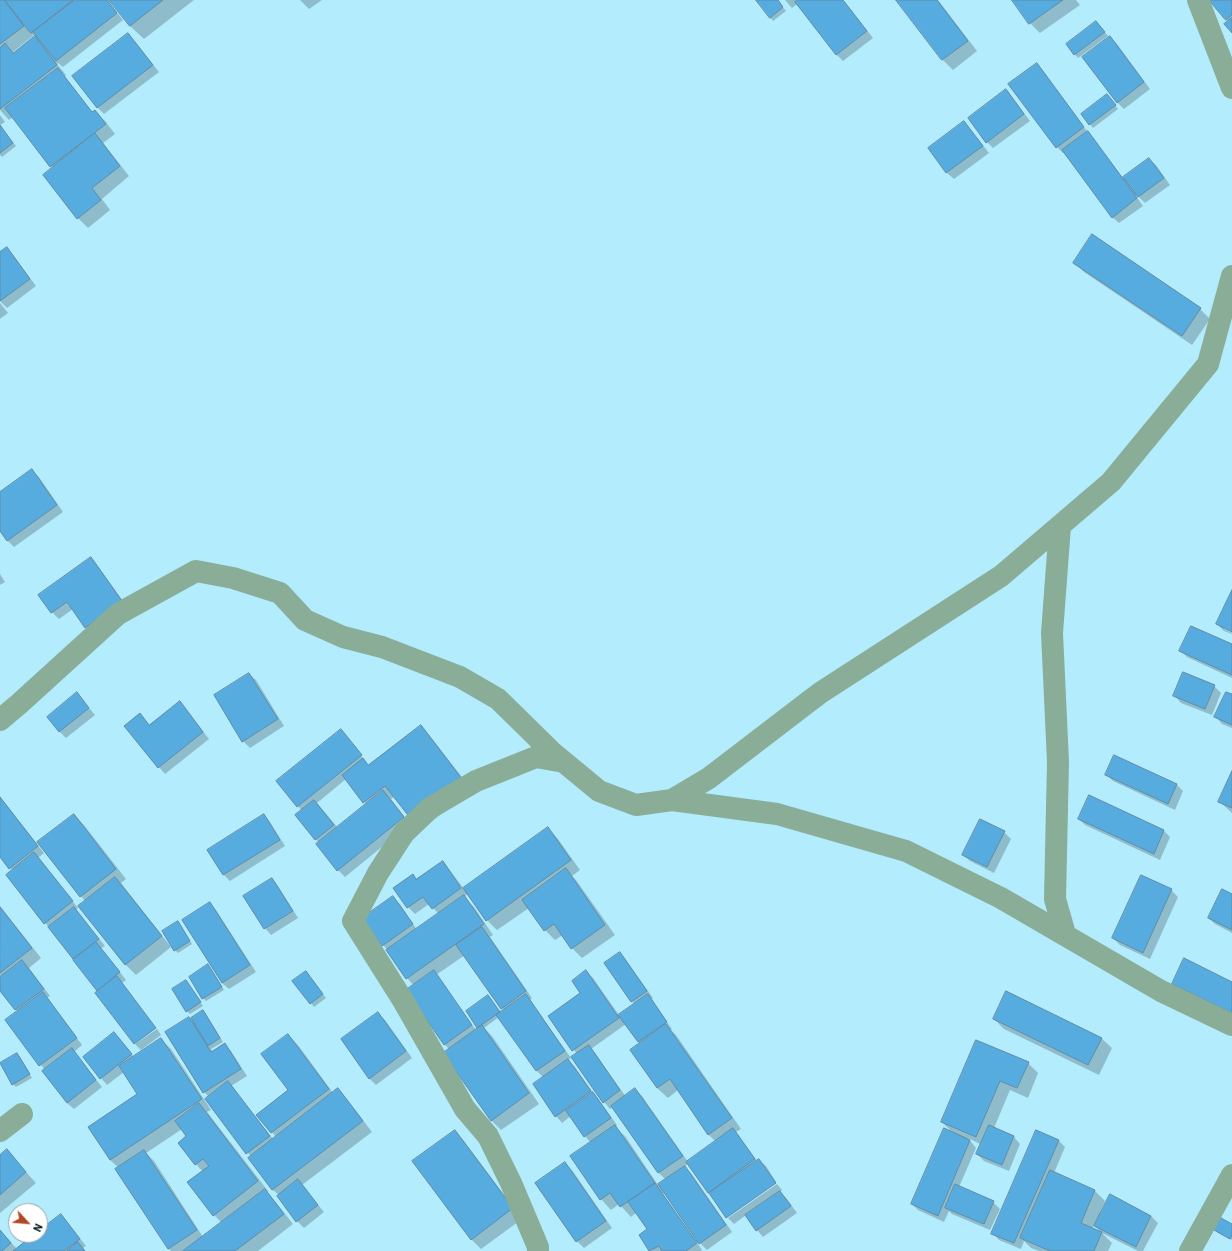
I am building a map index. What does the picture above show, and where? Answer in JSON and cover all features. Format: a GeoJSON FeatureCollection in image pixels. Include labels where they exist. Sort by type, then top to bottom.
{"type":"FeatureCollection","features":[{"type":"Feature","properties":{"kind":"street"},"geometry":{"type":"LineString","coordinates":[[1198,0],[1232,88]]}},
{"type":"Feature","properties":{"kind":"street"},"geometry":{"type":"LineString","coordinates":[[672,800],[709,778],[820,694],[1001,576],[1111,482],[1208,364],[1232,276]]}},
{"type":"Feature","properties":{"kind":"street"},"geometry":{"type":"LineString","coordinates":[[1060,526],[1052,633],[1058,762],[1055,899],[1065,934]]}},
{"type":"Feature","properties":{"kind":"street"},"geometry":{"type":"LineString","coordinates":[[0,720],[20,704],[118,614],[196,571],[233,578],[280,594],[305,620],[343,637],[382,647],[460,677],[498,699],[553,753],[599,791],[636,805],[672,800],[778,814],[906,850],[1000,898],[1065,934],[1161,991],[1232,1025]]}},
{"type":"Feature","properties":{"kind":"street"},"geometry":{"type":"LineString","coordinates":[[538,1251],[538,1247],[511,1183],[488,1136],[465,1109],[404,1002],[352,921],[378,873],[404,833],[430,808],[476,781],[536,757],[564,762]]}},
{"type":"Feature","properties":{"kind":"street"},"geometry":{"type":"LineString","coordinates":[[0,1131],[22,1114]]}},
{"type":"Feature","properties":{"kind":"street"},"geometry":{"type":"LineString","coordinates":[[1190,1251],[1232,1175]]}},
{"type":"Feature","properties":{"kind":"building"},"geometry":{"type":"Polygon","coordinates":[[[0,0],[4,0],[24,26],[0,44],[0,0]]]}},
{"type":"Feature","properties":{"kind":"building"},"geometry":{"type":"Polygon","coordinates":[[[5,0],[73,0],[31,33],[5,0]]]}},
{"type":"Feature","properties":{"kind":"building"},"geometry":{"type":"Polygon","coordinates":[[[75,0],[107,0],[117,13],[56,61],[33,32],[75,0]]]}},
{"type":"Feature","properties":{"kind":"building"},"geometry":{"type":"Polygon","coordinates":[[[109,0],[163,0],[130,26],[109,0]]]}},
{"type":"Feature","properties":{"kind":"building"},"geometry":{"type":"Polygon","coordinates":[[[756,0],[778,0],[783,7],[770,18],[756,0]]]}},
{"type":"Feature","properties":{"kind":"building"},"geometry":{"type":"Polygon","coordinates":[[[798,0],[843,0],[867,31],[836,55],[795,2],[798,0]]]}},
{"type":"Feature","properties":{"kind":"building"},"geometry":{"type":"Polygon","coordinates":[[[896,0],[937,0],[968,41],[942,60],[896,0]]]}},
{"type":"Feature","properties":{"kind":"building"},"geometry":{"type":"Polygon","coordinates":[[[1012,0],[1063,0],[1029,24],[1012,0]]]}},
{"type":"Feature","properties":{"kind":"building"},"geometry":{"type":"Polygon","coordinates":[[[1209,0],[1232,0],[1232,15],[1226,20],[1209,0]]]}},
{"type":"Feature","properties":{"kind":"building"},"geometry":{"type":"Polygon","coordinates":[[[1232,18],[1232,33],[1224,24],[1232,18]]]}},
{"type":"Feature","properties":{"kind":"building"},"geometry":{"type":"Polygon","coordinates":[[[1096,21],[1105,32],[1074,55],[1066,44],[1096,21]]]}},
{"type":"Feature","properties":{"kind":"building"},"geometry":{"type":"Polygon","coordinates":[[[128,33],[153,65],[97,108],[72,76],[128,33]]]}},
{"type":"Feature","properties":{"kind":"building"},"geometry":{"type":"Polygon","coordinates":[[[35,36],[57,65],[0,109],[0,48],[5,43],[13,53],[35,36]]]}},
{"type":"Feature","properties":{"kind":"building"},"geometry":{"type":"Polygon","coordinates":[[[1110,36],[1144,82],[1117,103],[1082,57],[1110,36]]]}},
{"type":"Feature","properties":{"kind":"building"},"geometry":{"type":"Polygon","coordinates":[[[1037,63],[1084,127],[1056,148],[1008,84],[1037,63]]]}},
{"type":"Feature","properties":{"kind":"building"},"geometry":{"type":"Polygon","coordinates":[[[58,68],[92,112],[95,110],[106,124],[50,167],[5,108],[58,68]]]}},
{"type":"Feature","properties":{"kind":"building"},"geometry":{"type":"Polygon","coordinates":[[[1006,89],[1024,114],[986,143],[968,118],[1006,89]]]}},
{"type":"Feature","properties":{"kind":"building"},"geometry":{"type":"Polygon","coordinates":[[[1107,94],[1116,105],[1089,125],[1081,114],[1107,94]]]}},
{"type":"Feature","properties":{"kind":"building"},"geometry":{"type":"Polygon","coordinates":[[[964,121],[983,146],[946,173],[928,148],[964,121]]]}},
{"type":"Feature","properties":{"kind":"building"},"geometry":{"type":"Polygon","coordinates":[[[0,125],[13,143],[0,153],[0,125]]]}},
{"type":"Feature","properties":{"kind":"building"},"geometry":{"type":"Polygon","coordinates":[[[1088,131],[1137,198],[1112,218],[1062,150],[1088,131]]]}},
{"type":"Feature","properties":{"kind":"building"},"geometry":{"type":"Polygon","coordinates":[[[95,133],[120,166],[92,188],[101,200],[77,219],[43,175],[95,133]]]}},
{"type":"Feature","properties":{"kind":"building"},"geometry":{"type":"Polygon","coordinates":[[[1149,158],[1164,178],[1138,197],[1123,177],[1149,158]]]}},
{"type":"Feature","properties":{"kind":"building"},"geometry":{"type":"Polygon","coordinates":[[[1092,234],[1201,308],[1182,336],[1073,263],[1092,234]]]}},
{"type":"Feature","properties":{"kind":"building"},"geometry":{"type":"Polygon","coordinates":[[[7,247],[30,279],[0,301],[0,252],[7,247]]]}},
{"type":"Feature","properties":{"kind":"building"},"geometry":{"type":"Polygon","coordinates":[[[32,469],[57,505],[7,541],[0,531],[0,492],[32,469]]]}},
{"type":"Feature","properties":{"kind":"building"},"geometry":{"type":"Polygon","coordinates":[[[91,557],[122,601],[85,628],[67,602],[51,613],[38,595],[91,557]]]}},
{"type":"Feature","properties":{"kind":"building"},"geometry":{"type":"Polygon","coordinates":[[[1232,590],[1232,632],[1216,624],[1232,590]]]}},
{"type":"Feature","properties":{"kind":"building"},"geometry":{"type":"Polygon","coordinates":[[[1191,626],[1232,644],[1232,675],[1179,651],[1191,626]]]}},
{"type":"Feature","properties":{"kind":"building"},"geometry":{"type":"Polygon","coordinates":[[[1183,672],[1215,685],[1205,709],[1173,696],[1183,672]]]}},
{"type":"Feature","properties":{"kind":"building"},"geometry":{"type":"Polygon","coordinates":[[[249,673],[278,719],[242,742],[214,695],[249,673]]]}},
{"type":"Feature","properties":{"kind":"building"},"geometry":{"type":"Polygon","coordinates":[[[77,692],[89,708],[59,732],[47,717],[77,692]]]}},
{"type":"Feature","properties":{"kind":"building"},"geometry":{"type":"Polygon","coordinates":[[[1226,692],[1232,694],[1232,725],[1214,717],[1226,692]]]}},
{"type":"Feature","properties":{"kind":"building"},"geometry":{"type":"Polygon","coordinates":[[[180,701],[203,732],[158,768],[124,726],[140,713],[149,725],[180,701]]]}},
{"type":"Feature","properties":{"kind":"building"},"geometry":{"type":"Polygon","coordinates":[[[421,725],[462,779],[411,819],[385,786],[363,803],[342,775],[363,758],[368,765],[421,725]]]}},
{"type":"Feature","properties":{"kind":"building"},"geometry":{"type":"Polygon","coordinates":[[[341,729],[362,755],[297,807],[276,781],[341,729]]]}},
{"type":"Feature","properties":{"kind":"building"},"geometry":{"type":"Polygon","coordinates":[[[1114,755],[1177,784],[1168,804],[1105,775],[1114,755]]]}},
{"type":"Feature","properties":{"kind":"building"},"geometry":{"type":"Polygon","coordinates":[[[1232,771],[1232,808],[1218,802],[1232,771]]]}},
{"type":"Feature","properties":{"kind":"building"},"geometry":{"type":"Polygon","coordinates":[[[383,790],[404,817],[337,871],[316,844],[383,790]]]}},
{"type":"Feature","properties":{"kind":"building"},"geometry":{"type":"Polygon","coordinates":[[[1089,795],[1164,830],[1154,854],[1078,819],[1089,795]]]}},
{"type":"Feature","properties":{"kind":"building"},"geometry":{"type":"Polygon","coordinates":[[[0,797],[38,846],[9,869],[0,857],[0,797]]]}},
{"type":"Feature","properties":{"kind":"building"},"geometry":{"type":"Polygon","coordinates":[[[314,800],[334,825],[315,840],[295,815],[314,800]]]}},
{"type":"Feature","properties":{"kind":"building"},"geometry":{"type":"Polygon","coordinates":[[[74,814],[116,869],[80,897],[37,842],[74,814]]]}},
{"type":"Feature","properties":{"kind":"building"},"geometry":{"type":"Polygon","coordinates":[[[264,814],[280,840],[223,875],[207,850],[264,814]]]}},
{"type":"Feature","properties":{"kind":"building"},"geometry":{"type":"Polygon","coordinates":[[[980,819],[1005,831],[987,867],[962,855],[980,819]]]}},
{"type":"Feature","properties":{"kind":"building"},"geometry":{"type":"Polygon","coordinates":[[[548,827],[571,860],[486,921],[463,888],[548,827]]]}},
{"type":"Feature","properties":{"kind":"building"},"geometry":{"type":"Polygon","coordinates":[[[34,852],[73,901],[44,924],[6,875],[34,852]]]}},
{"type":"Feature","properties":{"kind":"building"},"geometry":{"type":"Polygon","coordinates":[[[443,861],[461,888],[432,909],[423,897],[407,908],[393,888],[413,874],[416,879],[443,861]]]}},
{"type":"Feature","properties":{"kind":"building"},"geometry":{"type":"Polygon","coordinates":[[[566,868],[605,925],[571,949],[554,924],[544,931],[522,900],[566,868]]]}},
{"type":"Feature","properties":{"kind":"building"},"geometry":{"type":"Polygon","coordinates":[[[1141,875],[1172,889],[1143,953],[1112,938],[1141,875]]]}},
{"type":"Feature","properties":{"kind":"building"},"geometry":{"type":"Polygon","coordinates":[[[115,877],[162,936],[125,965],[78,906],[115,877]]]}},
{"type":"Feature","properties":{"kind":"building"},"geometry":{"type":"Polygon","coordinates":[[[272,878],[293,911],[264,929],[243,896],[272,878]]]}},
{"type":"Feature","properties":{"kind":"building"},"geometry":{"type":"Polygon","coordinates":[[[1222,889],[1232,894],[1232,930],[1208,918],[1222,889]]]}},
{"type":"Feature","properties":{"kind":"building"},"geometry":{"type":"Polygon","coordinates":[[[464,895],[484,924],[406,979],[386,950],[464,895]]]}},
{"type":"Feature","properties":{"kind":"building"},"geometry":{"type":"Polygon","coordinates":[[[393,896],[413,924],[382,946],[362,918],[393,896]]]}},
{"type":"Feature","properties":{"kind":"building"},"geometry":{"type":"Polygon","coordinates":[[[210,902],[250,965],[222,983],[182,920],[210,902]]]}},
{"type":"Feature","properties":{"kind":"building"},"geometry":{"type":"Polygon","coordinates":[[[0,907],[32,948],[0,973],[0,907]]]}},
{"type":"Feature","properties":{"kind":"building"},"geometry":{"type":"Polygon","coordinates":[[[74,907],[99,939],[73,959],[48,927],[74,907]]]}},
{"type":"Feature","properties":{"kind":"building"},"geometry":{"type":"Polygon","coordinates":[[[178,921],[190,941],[174,951],[162,931],[178,921]]]}},
{"type":"Feature","properties":{"kind":"building"},"geometry":{"type":"Polygon","coordinates":[[[482,927],[526,991],[501,1009],[456,945],[482,927]]]}},
{"type":"Feature","properties":{"kind":"building"},"geometry":{"type":"Polygon","coordinates":[[[96,942],[120,972],[97,991],[73,960],[96,942]]]}},
{"type":"Feature","properties":{"kind":"building"},"geometry":{"type":"Polygon","coordinates":[[[620,952],[647,991],[631,1002],[604,963],[620,952]]]}},
{"type":"Feature","properties":{"kind":"building"},"geometry":{"type":"Polygon","coordinates":[[[1184,958],[1232,982],[1232,1013],[1172,984],[1184,958]]]}},
{"type":"Feature","properties":{"kind":"building"},"geometry":{"type":"Polygon","coordinates":[[[22,960],[44,989],[15,1010],[0,991],[0,977],[22,960]]]}},
{"type":"Feature","properties":{"kind":"building"},"geometry":{"type":"Polygon","coordinates":[[[208,964],[222,987],[202,999],[189,977],[208,964]]]}},
{"type":"Feature","properties":{"kind":"building"},"geometry":{"type":"Polygon","coordinates":[[[434,970],[472,1025],[444,1045],[406,990],[434,970]]]}},
{"type":"Feature","properties":{"kind":"building"},"geometry":{"type":"Polygon","coordinates":[[[586,970],[619,1018],[572,1051],[548,1016],[580,993],[572,981],[586,970]]]}},
{"type":"Feature","properties":{"kind":"building"},"geometry":{"type":"Polygon","coordinates":[[[306,971],[323,994],[310,1004],[292,981],[306,971]]]}},
{"type":"Feature","properties":{"kind":"building"},"geometry":{"type":"Polygon","coordinates":[[[117,976],[156,1028],[134,1044],[95,993],[117,976]]]}},
{"type":"Feature","properties":{"kind":"building"},"geometry":{"type":"Polygon","coordinates":[[[186,980],[201,1002],[186,1012],[172,989],[186,980]]]}},
{"type":"Feature","properties":{"kind":"building"},"geometry":{"type":"Polygon","coordinates":[[[1006,991],[1102,1038],[1088,1065],[993,1019],[1006,991]]]}},
{"type":"Feature","properties":{"kind":"building"},"geometry":{"type":"Polygon","coordinates":[[[43,992],[77,1038],[39,1066],[5,1020],[43,992]]]}},
{"type":"Feature","properties":{"kind":"building"},"geometry":{"type":"Polygon","coordinates":[[[526,994],[565,1051],[536,1071],[496,1015],[526,994]]]}},
{"type":"Feature","properties":{"kind":"building"},"geometry":{"type":"Polygon","coordinates":[[[648,994],[667,1022],[638,1042],[618,1015],[648,994]]]}},
{"type":"Feature","properties":{"kind":"building"},"geometry":{"type":"Polygon","coordinates":[[[488,995],[500,1012],[477,1028],[466,1011],[488,995]]]}},
{"type":"Feature","properties":{"kind":"building"},"geometry":{"type":"Polygon","coordinates":[[[203,1010],[220,1038],[208,1046],[191,1018],[203,1010]]]}},
{"type":"Feature","properties":{"kind":"building"},"geometry":{"type":"Polygon","coordinates":[[[378,1012],[406,1051],[369,1079],[341,1039],[378,1012]]]}},
{"type":"Feature","properties":{"kind":"building"},"geometry":{"type":"Polygon","coordinates":[[[189,1017],[211,1052],[225,1043],[241,1069],[203,1093],[165,1032],[189,1017]]]}},
{"type":"Feature","properties":{"kind":"building"},"geometry":{"type":"Polygon","coordinates":[[[666,1024],[732,1118],[708,1135],[670,1079],[657,1088],[630,1050],[666,1024]]]}},
{"type":"Feature","properties":{"kind":"building"},"geometry":{"type":"Polygon","coordinates":[[[482,1025],[529,1093],[491,1121],[443,1053],[482,1025]]]}},
{"type":"Feature","properties":{"kind":"building"},"geometry":{"type":"Polygon","coordinates":[[[114,1032],[132,1054],[100,1079],[83,1057],[114,1032]]]}},
{"type":"Feature","properties":{"kind":"building"},"geometry":{"type":"Polygon","coordinates":[[[288,1034],[329,1089],[271,1133],[256,1115],[288,1090],[261,1054],[288,1034]]]}},
{"type":"Feature","properties":{"kind":"building"},"geometry":{"type":"Polygon","coordinates":[[[161,1038],[202,1099],[110,1160],[88,1127],[137,1094],[119,1066],[161,1038]]]}},
{"type":"Feature","properties":{"kind":"building"},"geometry":{"type":"Polygon","coordinates":[[[976,1040],[1029,1062],[1017,1088],[1000,1081],[976,1137],[941,1122],[976,1040]]]}},
{"type":"Feature","properties":{"kind":"building"},"geometry":{"type":"Polygon","coordinates":[[[589,1045],[620,1090],[603,1103],[571,1057],[589,1045]]]}},
{"type":"Feature","properties":{"kind":"building"},"geometry":{"type":"Polygon","coordinates":[[[72,1048],[96,1080],[67,1103],[42,1071],[72,1048]]]}},
{"type":"Feature","properties":{"kind":"building"},"geometry":{"type":"Polygon","coordinates":[[[17,1053],[30,1074],[12,1085],[0,1063],[17,1053]]]}},
{"type":"Feature","properties":{"kind":"building"},"geometry":{"type":"Polygon","coordinates":[[[568,1059],[591,1091],[555,1117],[533,1084],[568,1059]]]}},
{"type":"Feature","properties":{"kind":"building"},"geometry":{"type":"Polygon","coordinates":[[[228,1081],[270,1136],[246,1154],[205,1099],[228,1081]]]}},
{"type":"Feature","properties":{"kind":"building"},"geometry":{"type":"Polygon","coordinates":[[[338,1088],[363,1121],[272,1190],[248,1158],[338,1088]]]}},
{"type":"Feature","properties":{"kind":"building"},"geometry":{"type":"Polygon","coordinates":[[[635,1088],[683,1156],[658,1173],[611,1106],[635,1088]]]}},
{"type":"Feature","properties":{"kind":"building"},"geometry":{"type":"Polygon","coordinates":[[[593,1092],[611,1118],[584,1137],[566,1111],[593,1092]]]}},
{"type":"Feature","properties":{"kind":"building"},"geometry":{"type":"Polygon","coordinates":[[[199,1103],[258,1181],[213,1216],[187,1182],[209,1166],[203,1159],[195,1165],[178,1143],[186,1136],[175,1121],[199,1103]]]}},
{"type":"Feature","properties":{"kind":"building"},"geometry":{"type":"Polygon","coordinates":[[[615,1125],[655,1183],[620,1207],[610,1193],[600,1200],[570,1156],[615,1125]]]}},
{"type":"Feature","properties":{"kind":"building"},"geometry":{"type":"Polygon","coordinates":[[[989,1125],[1014,1136],[1002,1165],[976,1154],[989,1125]]]}},
{"type":"Feature","properties":{"kind":"building"},"geometry":{"type":"Polygon","coordinates":[[[733,1128],[755,1159],[708,1193],[686,1162],[733,1128]]]}},
{"type":"Feature","properties":{"kind":"building"},"geometry":{"type":"Polygon","coordinates":[[[944,1128],[970,1140],[938,1216],[911,1204],[944,1128]]]}},
{"type":"Feature","properties":{"kind":"building"},"geometry":{"type":"Polygon","coordinates":[[[455,1130],[513,1208],[471,1240],[412,1161],[455,1130]]]}},
{"type":"Feature","properties":{"kind":"building"},"geometry":{"type":"Polygon","coordinates":[[[1036,1130],[1059,1140],[1014,1243],[991,1234],[1036,1130]]]}},
{"type":"Feature","properties":{"kind":"building"},"geometry":{"type":"Polygon","coordinates":[[[7,1149],[26,1172],[0,1195],[0,1155],[7,1149]]]}},
{"type":"Feature","properties":{"kind":"building"},"geometry":{"type":"Polygon","coordinates":[[[144,1150],[197,1230],[168,1249],[115,1169],[144,1150]]]}},
{"type":"Feature","properties":{"kind":"building"},"geometry":{"type":"Polygon","coordinates":[[[759,1159],[776,1183],[726,1218],[709,1193],[759,1159]]]}},
{"type":"Feature","properties":{"kind":"building"},"geometry":{"type":"Polygon","coordinates":[[[565,1162],[606,1221],[576,1242],[535,1183],[565,1162]]]}},
{"type":"Feature","properties":{"kind":"building"},"geometry":{"type":"Polygon","coordinates":[[[685,1166],[726,1225],[699,1244],[658,1184],[685,1166]]]}},
{"type":"Feature","properties":{"kind":"building"},"geometry":{"type":"Polygon","coordinates":[[[1050,1170],[1095,1190],[1081,1223],[1102,1232],[1094,1251],[1050,1251],[1020,1238],[1050,1170]]]}},
{"type":"Feature","properties":{"kind":"building"},"geometry":{"type":"Polygon","coordinates":[[[298,1179],[318,1205],[296,1222],[277,1196],[298,1179]]]}},
{"type":"Feature","properties":{"kind":"building"},"geometry":{"type":"Polygon","coordinates":[[[655,1183],[697,1243],[686,1251],[662,1251],[659,1246],[649,1251],[639,1235],[647,1229],[628,1202],[655,1183]]]}},
{"type":"Feature","properties":{"kind":"building"},"geometry":{"type":"Polygon","coordinates":[[[955,1184],[994,1201],[984,1224],[945,1208],[955,1184]]]}},
{"type":"Feature","properties":{"kind":"building"},"geometry":{"type":"Polygon","coordinates":[[[265,1189],[284,1214],[235,1251],[183,1251],[265,1189]]]}},
{"type":"Feature","properties":{"kind":"building"},"geometry":{"type":"Polygon","coordinates":[[[780,1191],[791,1206],[756,1231],[745,1215],[780,1191]]]}},
{"type":"Feature","properties":{"kind":"building"},"geometry":{"type":"Polygon","coordinates":[[[1110,1194],[1151,1216],[1136,1247],[1094,1226],[1110,1194]]]}},
{"type":"Feature","properties":{"kind":"building"},"geometry":{"type":"Polygon","coordinates":[[[61,1214],[80,1239],[64,1251],[13,1251],[23,1243],[48,1243],[48,1224],[61,1214]]]}},
{"type":"Feature","properties":{"kind":"building"},"geometry":{"type":"Polygon","coordinates":[[[1221,1218],[1232,1224],[1232,1235],[1230,1239],[1214,1230],[1221,1218]]]}},
{"type":"Feature","properties":{"kind":"building"},"geometry":{"type":"Polygon","coordinates":[[[0,1230],[8,1239],[8,1243],[11,1243],[0,1251],[0,1230]]]}},
{"type":"Feature","properties":{"kind":"building"},"geometry":{"type":"Polygon","coordinates":[[[78,1242],[85,1251],[67,1251],[78,1242]]]}}]}
